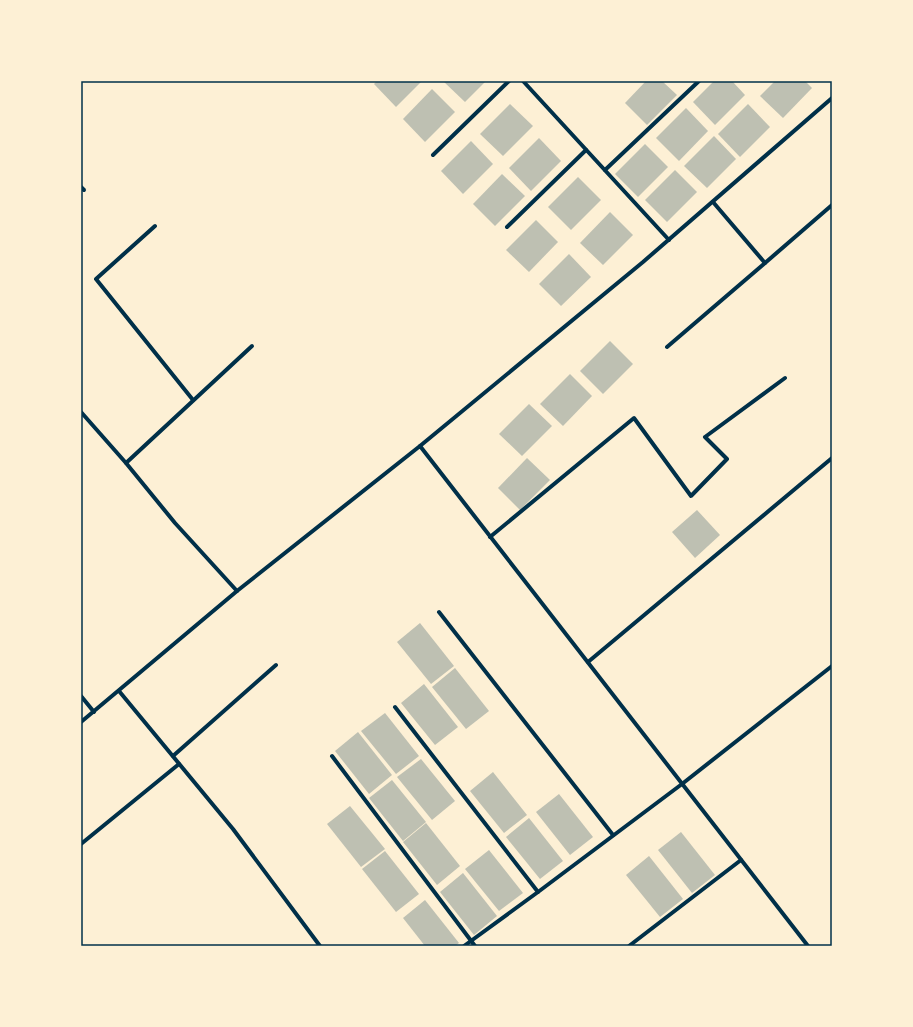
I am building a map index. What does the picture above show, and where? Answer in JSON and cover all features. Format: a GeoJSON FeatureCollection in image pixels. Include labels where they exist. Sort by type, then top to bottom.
{"type":"FeatureCollection","features":[{"type":"Feature","properties":{"kind":"street"},"geometry":{"type":"LineString","coordinates":[[433,155],[509,81]]}},
{"type":"Feature","properties":{"kind":"street"},"geometry":{"type":"LineString","coordinates":[[523,81],[669,240]]}},
{"type":"Feature","properties":{"kind":"street"},"geometry":{"type":"LineString","coordinates":[[605,170],[699,81]]}},
{"type":"Feature","properties":{"kind":"street"},"geometry":{"type":"LineString","coordinates":[[81,722],[238,591],[420,446],[631,272],[832,98]]}},
{"type":"Feature","properties":{"kind":"street"},"geometry":{"type":"LineString","coordinates":[[507,227],[586,150]]}},
{"type":"Feature","properties":{"kind":"street"},"geometry":{"type":"LineString","coordinates":[[712,202],[765,263]]}},
{"type":"Feature","properties":{"kind":"street"},"geometry":{"type":"LineString","coordinates":[[667,347],[832,205]]}},
{"type":"Feature","properties":{"kind":"street"},"geometry":{"type":"LineString","coordinates":[[155,226],[96,279],[193,400]]}},
{"type":"Feature","properties":{"kind":"street"},"geometry":{"type":"LineString","coordinates":[[126,463],[252,346]]}},
{"type":"Feature","properties":{"kind":"street"},"geometry":{"type":"LineString","coordinates":[[490,537],[634,418],[691,496],[727,459],[704,437],[786,378]]}},
{"type":"Feature","properties":{"kind":"street"},"geometry":{"type":"LineString","coordinates":[[81,412],[126,463],[175,523],[238,591]]}},
{"type":"Feature","properties":{"kind":"street"},"geometry":{"type":"LineString","coordinates":[[420,446],[808,946]]}},
{"type":"Feature","properties":{"kind":"street"},"geometry":{"type":"LineString","coordinates":[[588,662],[832,458]]}},
{"type":"Feature","properties":{"kind":"street"},"geometry":{"type":"LineString","coordinates":[[438,612],[613,835]]}},
{"type":"Feature","properties":{"kind":"street"},"geometry":{"type":"LineString","coordinates":[[173,756],[276,665]]}},
{"type":"Feature","properties":{"kind":"street"},"geometry":{"type":"LineString","coordinates":[[464,946],[682,784],[832,666]]}},
{"type":"Feature","properties":{"kind":"street"},"geometry":{"type":"LineString","coordinates":[[119,690],[233,829],[320,946]]}},
{"type":"Feature","properties":{"kind":"street"},"geometry":{"type":"LineString","coordinates":[[81,696],[94,712]]}},
{"type":"Feature","properties":{"kind":"street"},"geometry":{"type":"LineString","coordinates":[[395,707],[538,892]]}},
{"type":"Feature","properties":{"kind":"street"},"geometry":{"type":"LineString","coordinates":[[332,756],[475,946]]}},
{"type":"Feature","properties":{"kind":"street"},"geometry":{"type":"LineString","coordinates":[[81,844],[179,764]]}},
{"type":"Feature","properties":{"kind":"street"},"geometry":{"type":"LineString","coordinates":[[629,946],[741,860]]}},
{"type":"Feature","properties":{"kind":"building"},"geometry":{"type":"Polygon","coordinates":[[[377,81],[422,81],[396,107],[374,84],[377,81]]]}},
{"type":"Feature","properties":{"kind":"building"},"geometry":{"type":"Polygon","coordinates":[[[443,81],[486,81],[465,102],[443,81]]]}},
{"type":"Feature","properties":{"kind":"building"},"geometry":{"type":"Polygon","coordinates":[[[646,81],[662,81],[677,95],[647,125],[625,103],[646,81]]]}},
{"type":"Feature","properties":{"kind":"building"},"geometry":{"type":"Polygon","coordinates":[[[714,81],[732,81],[745,95],[715,125],[693,102],[714,81]]]}},
{"type":"Feature","properties":{"kind":"building"},"geometry":{"type":"Polygon","coordinates":[[[775,81],[805,81],[812,88],[783,118],[760,96],[775,81]]]}},
{"type":"Feature","properties":{"kind":"building"},"geometry":{"type":"Polygon","coordinates":[[[432,89],[455,112],[425,142],[403,119],[432,89]]]}},
{"type":"Feature","properties":{"kind":"building"},"geometry":{"type":"Polygon","coordinates":[[[510,104],[533,126],[503,156],[480,134],[510,104]]]}},
{"type":"Feature","properties":{"kind":"building"},"geometry":{"type":"Polygon","coordinates":[[[748,104],[770,127],[740,157],[718,134],[748,104]]]}},
{"type":"Feature","properties":{"kind":"building"},"geometry":{"type":"Polygon","coordinates":[[[686,108],[708,131],[679,161],[656,138],[686,108]]]}},
{"type":"Feature","properties":{"kind":"building"},"geometry":{"type":"Polygon","coordinates":[[[714,136],[736,159],[707,188],[684,166],[714,136]]]}},
{"type":"Feature","properties":{"kind":"building"},"geometry":{"type":"Polygon","coordinates":[[[539,138],[561,161],[531,191],[509,168],[539,138]]]}},
{"type":"Feature","properties":{"kind":"building"},"geometry":{"type":"Polygon","coordinates":[[[471,141],[493,164],[463,194],[441,171],[471,141]]]}},
{"type":"Feature","properties":{"kind":"building"},"geometry":{"type":"Polygon","coordinates":[[[645,144],[668,167],[638,197],[615,174],[645,144]]]}},
{"type":"Feature","properties":{"kind":"building"},"geometry":{"type":"Polygon","coordinates":[[[675,170],[697,192],[667,222],[645,200],[675,170]]]}},
{"type":"Feature","properties":{"kind":"building"},"geometry":{"type":"Polygon","coordinates":[[[502,174],[525,196],[495,226],[473,204],[502,174]]]}},
{"type":"Feature","properties":{"kind":"building"},"geometry":{"type":"Polygon","coordinates":[[[578,177],[601,200],[571,230],[548,207],[578,177]]]}},
{"type":"Feature","properties":{"kind":"building"},"geometry":{"type":"Polygon","coordinates":[[[610,212],[633,235],[603,265],[580,243],[610,212]]]}},
{"type":"Feature","properties":{"kind":"building"},"geometry":{"type":"Polygon","coordinates":[[[536,220],[558,242],[529,272],[506,250],[536,220]]]}},
{"type":"Feature","properties":{"kind":"building"},"geometry":{"type":"Polygon","coordinates":[[[569,254],[591,277],[561,306],[539,284],[569,254]]]}},
{"type":"Feature","properties":{"kind":"building"},"geometry":{"type":"Polygon","coordinates":[[[610,341],[633,364],[603,394],[580,371],[610,341]]]}},
{"type":"Feature","properties":{"kind":"building"},"geometry":{"type":"Polygon","coordinates":[[[570,374],[592,396],[563,426],[540,404],[570,374]]]}},
{"type":"Feature","properties":{"kind":"building"},"geometry":{"type":"Polygon","coordinates":[[[529,404],[552,426],[522,456],[499,434],[529,404]]]}},
{"type":"Feature","properties":{"kind":"building"},"geometry":{"type":"Polygon","coordinates":[[[527,458],[550,480],[520,510],[498,488],[527,458]]]}},
{"type":"Feature","properties":{"kind":"building"},"geometry":{"type":"Polygon","coordinates":[[[697,510],[720,535],[695,558],[672,532],[697,510]]]}},
{"type":"Feature","properties":{"kind":"building"},"geometry":{"type":"Polygon","coordinates":[[[420,623],[454,666],[431,684],[397,642],[420,623]]]}},
{"type":"Feature","properties":{"kind":"building"},"geometry":{"type":"Polygon","coordinates":[[[455,668],[489,711],[466,729],[432,687],[455,668]]]}},
{"type":"Feature","properties":{"kind":"building"},"geometry":{"type":"Polygon","coordinates":[[[424,684],[458,727],[435,745],[401,703],[424,684]]]}},
{"type":"Feature","properties":{"kind":"building"},"geometry":{"type":"Polygon","coordinates":[[[385,713],[419,756],[396,774],[361,731],[385,713]]]}},
{"type":"Feature","properties":{"kind":"building"},"geometry":{"type":"Polygon","coordinates":[[[358,732],[392,775],[369,794],[335,751],[358,732]]]}},
{"type":"Feature","properties":{"kind":"building"},"geometry":{"type":"Polygon","coordinates":[[[421,759],[455,801],[432,820],[397,777],[421,759]]]}},
{"type":"Feature","properties":{"kind":"building"},"geometry":{"type":"Polygon","coordinates":[[[493,772],[527,815],[504,833],[470,791],[493,772]]]}},
{"type":"Feature","properties":{"kind":"building"},"geometry":{"type":"Polygon","coordinates":[[[392,780],[426,822],[403,841],[369,798],[392,780]]]}},
{"type":"Feature","properties":{"kind":"building"},"geometry":{"type":"Polygon","coordinates":[[[559,794],[593,837],[570,855],[536,812],[559,794]]]}},
{"type":"Feature","properties":{"kind":"building"},"geometry":{"type":"Polygon","coordinates":[[[350,806],[385,849],[361,867],[327,824],[350,806]]]}},
{"type":"Feature","properties":{"kind":"building"},"geometry":{"type":"Polygon","coordinates":[[[529,818],[563,861],[540,879],[506,837],[529,818]]]}},
{"type":"Feature","properties":{"kind":"building"},"geometry":{"type":"Polygon","coordinates":[[[426,823],[460,866],[437,885],[403,842],[426,823]]]}},
{"type":"Feature","properties":{"kind":"building"},"geometry":{"type":"Polygon","coordinates":[[[681,832],[715,875],[692,893],[658,850],[681,832]]]}},
{"type":"Feature","properties":{"kind":"building"},"geometry":{"type":"Polygon","coordinates":[[[489,850],[523,893],[499,911],[465,869],[489,850]]]}},
{"type":"Feature","properties":{"kind":"building"},"geometry":{"type":"Polygon","coordinates":[[[385,851],[419,894],[396,912],[362,869],[385,851]]]}},
{"type":"Feature","properties":{"kind":"building"},"geometry":{"type":"Polygon","coordinates":[[[649,856],[683,899],[660,917],[626,875],[649,856]]]}},
{"type":"Feature","properties":{"kind":"building"},"geometry":{"type":"Polygon","coordinates":[[[463,873],[497,916],[474,935],[440,892],[463,873]]]}},
{"type":"Feature","properties":{"kind":"building"},"geometry":{"type":"Polygon","coordinates":[[[425,900],[459,943],[455,946],[425,946],[403,918],[425,900]]]}}]}
